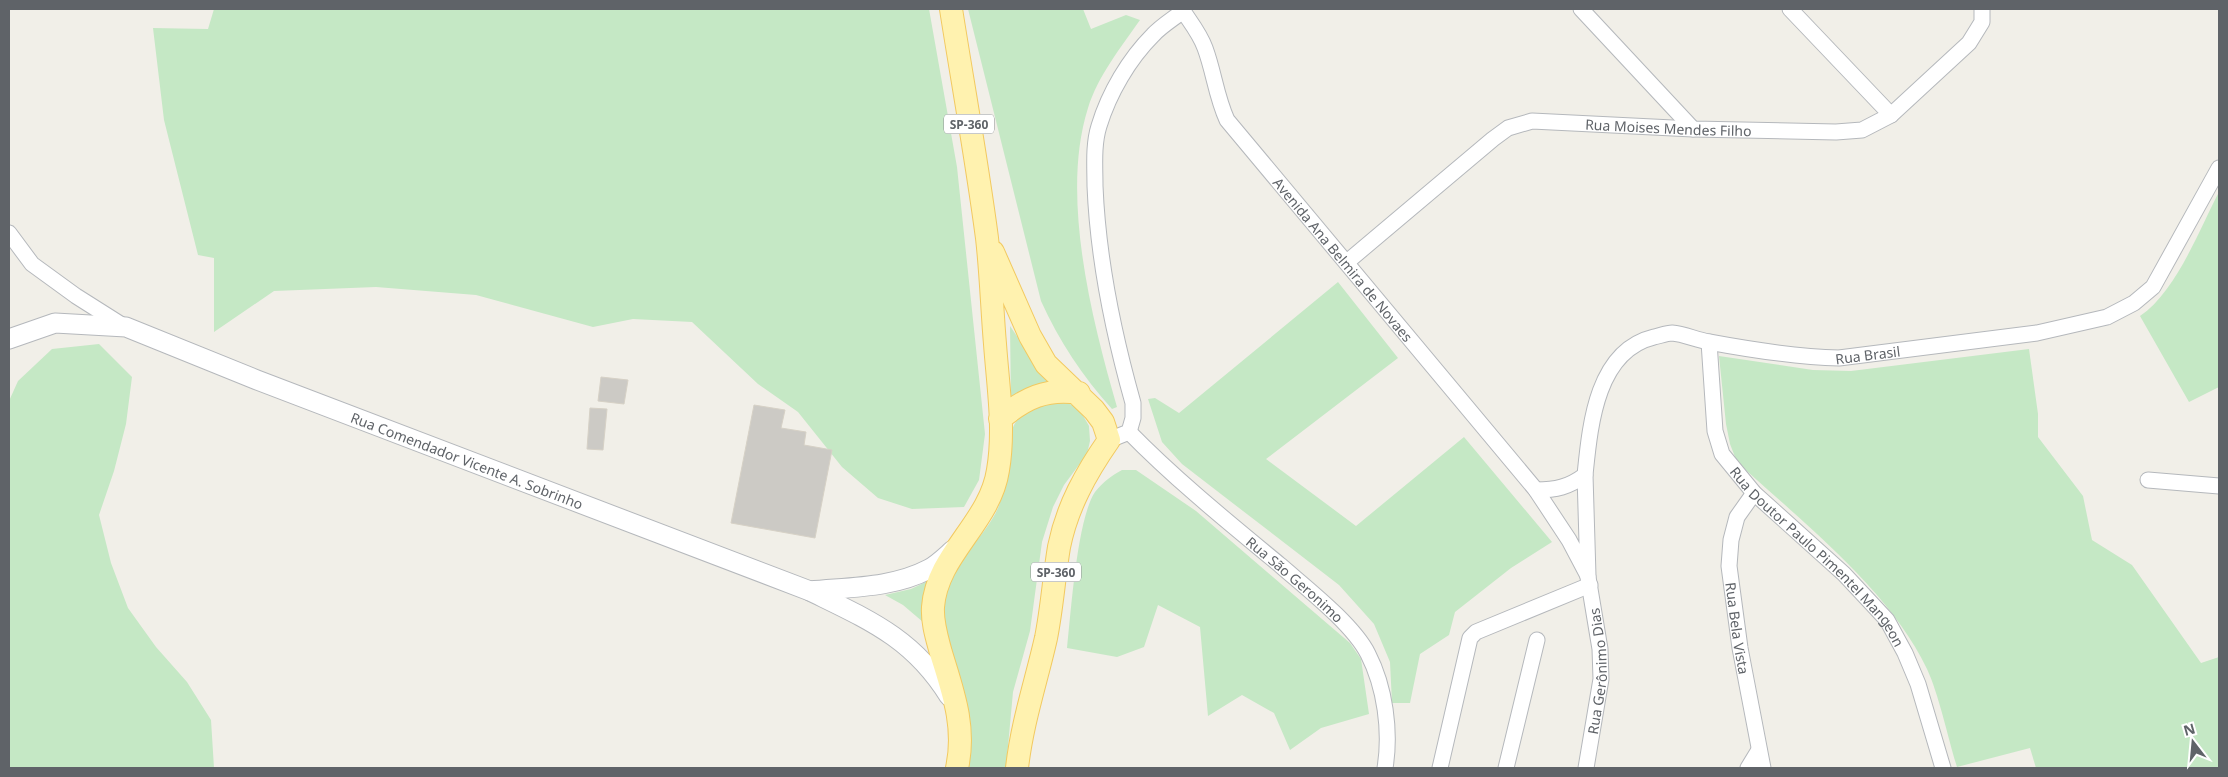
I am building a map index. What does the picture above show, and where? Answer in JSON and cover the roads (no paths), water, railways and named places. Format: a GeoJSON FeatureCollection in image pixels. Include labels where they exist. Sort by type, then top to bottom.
{"type":"FeatureCollection","features":[{"type":"Feature","properties":{"kind":"main road","name":"SP-360"},"geometry":{"type":"LineString","coordinates":[[951,9],[987,240],[1000,419],[999,467],[995,490],[982,514],[946,566],[936,588],[933,608],[935,630],[956,708],[961,737],[956,768]]}},
{"type":"Feature","properties":{"kind":"main road","name":"SP-360"},"geometry":{"type":"LineString","coordinates":[[987,240],[1030,336],[1046,364],[1079,393],[1103,422],[1119,436],[1081,483],[1059,545],[1046,636],[1021,733],[1017,768]]}},
{"type":"Feature","properties":{"kind":"main road"},"geometry":{"type":"LineString","coordinates":[[1000,419],[1020,402],[1040,395],[1062,390],[1079,393]]}},
{"type":"Feature","properties":{"kind":"street"},"geometry":{"type":"LineString","coordinates":[[1581,9],[1693,129]]}},
{"type":"Feature","properties":{"kind":"street"},"geometry":{"type":"LineString","coordinates":[[1790,9],[1891,115]]}},
{"type":"Feature","properties":{"kind":"street","name":"Rua Moises Mendes Filho"},"geometry":{"type":"LineString","coordinates":[[1347,262],[1508,128],[1532,121],[1693,129],[1836,132],[1862,130],[1891,115],[1969,43],[1982,22],[1982,9]]}},
{"type":"Feature","properties":{"kind":"street"},"geometry":{"type":"LineString","coordinates":[[1119,436],[1133,418],[1133,403],[1114,335],[1097,227],[1094,158],[1097,135],[1110,96],[1132,61],[1153,34],[1183,10]]}},
{"type":"Feature","properties":{"kind":"street","name":"Avenida Ana Belmira de Novaes"},"geometry":{"type":"LineString","coordinates":[[1183,10],[1206,50],[1218,100],[1227,120],[1536,490],[1569,540],[1589,580]]}},
{"type":"Feature","properties":{"kind":"street","name":"Rua Brasil"},"geometry":{"type":"LineString","coordinates":[[1589,580],[1585,475],[1590,423],[1600,392],[1612,369],[1628,348],[1648,339],[1672,333],[1709,342],[1811,357],[1839,358],[2037,333],[2107,317],[2134,303],[2153,287],[2219,168]]}},
{"type":"Feature","properties":{"kind":"street"},"geometry":{"type":"LineString","coordinates":[[10,235],[32,264],[76,296],[126,327]]}},
{"type":"Feature","properties":{"kind":"street","name":"Rua Comendador Vicente A. Sobrinho"},"geometry":{"type":"LineString","coordinates":[[9,339],[55,323],[126,327],[257,380],[810,591],[871,621],[898,638],[919,656],[936,675],[956,708]]}},
{"type":"Feature","properties":{"kind":"street","name":"Rua Doutor Paulo Pimentel Mangeon"},"geometry":{"type":"LineString","coordinates":[[1709,342],[1717,444],[1722,454],[1754,493],[1844,574],[1887,620],[1905,653],[1918,684],[1943,768]]}},
{"type":"Feature","properties":{"kind":"street","name":"Rua São Geronimo"},"geometry":{"type":"LineString","coordinates":[[1119,436],[1163,466],[1314,595],[1343,623],[1367,652],[1378,677],[1388,731],[1385,768]]}},
{"type":"Feature","properties":{"kind":"street"},"geometry":{"type":"LineString","coordinates":[[1536,490],[1562,488],[1573,484],[1585,475]]}},
{"type":"Feature","properties":{"kind":"street"},"geometry":{"type":"LineString","coordinates":[[2148,480],[2219,486]]}},
{"type":"Feature","properties":{"kind":"street","name":"Rua Bela Vista"},"geometry":{"type":"LineString","coordinates":[[1754,493],[1737,516],[1731,540],[1729,566],[1740,648],[1763,768]]}},
{"type":"Feature","properties":{"kind":"street"},"geometry":{"type":"LineString","coordinates":[[810,591],[880,584],[911,577],[931,568],[962,543]]}},
{"type":"Feature","properties":{"kind":"street"},"geometry":{"type":"LineString","coordinates":[[1440,768],[1470,638],[1476,632],[1589,580]]}},
{"type":"Feature","properties":{"kind":"street","name":"Rua Gerônimo Dias"},"geometry":{"type":"LineString","coordinates":[[1586,768],[1601,679],[1600,649],[1589,580]]}},
{"type":"Feature","properties":{"kind":"street"},"geometry":{"type":"LineString","coordinates":[[1506,768],[1538,640]]}},
{"type":"Feature","properties":{"kind":"street"},"geometry":{"type":"LineString","coordinates":[[1748,768],[1759,750]]}}]}
